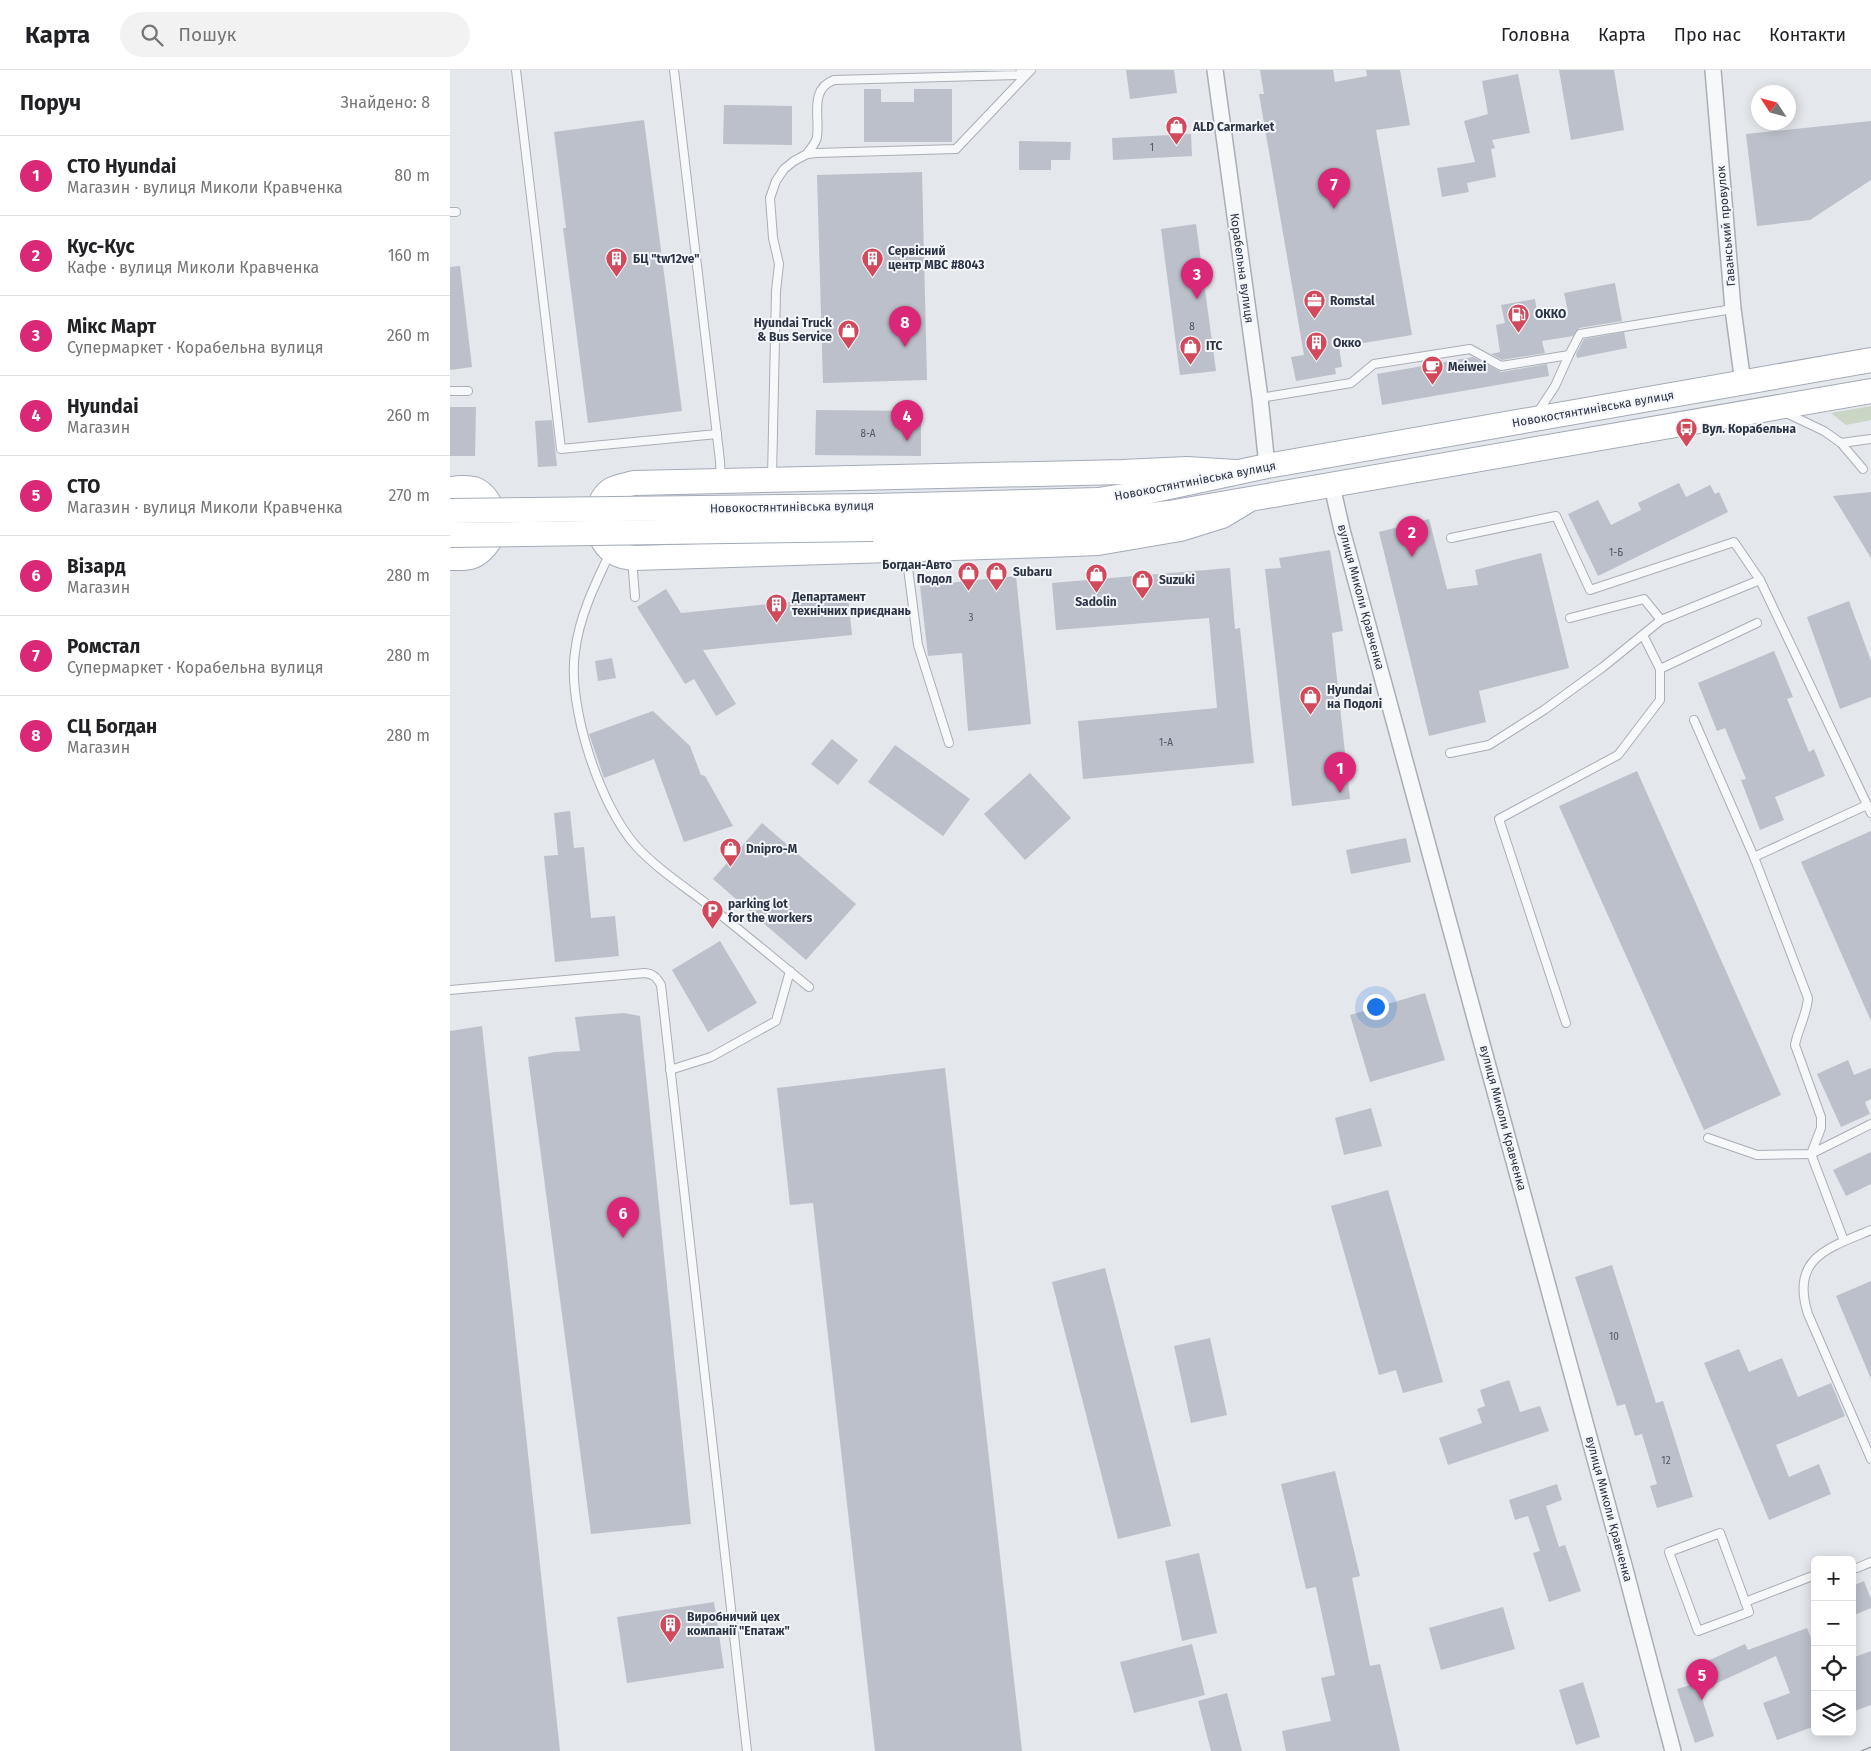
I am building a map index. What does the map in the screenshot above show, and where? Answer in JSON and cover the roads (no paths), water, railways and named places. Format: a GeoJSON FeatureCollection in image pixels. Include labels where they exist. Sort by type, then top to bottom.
{"type":"FeatureCollection","features":[{"type":"Feature","properties":{"kind":"main road","name":"Новокостянтинівська вулиця"},"geometry":{"type":"LineString","coordinates":[[450,535],[874,517],[1098,500],[1181,486],[1267,466],[1870,359]]}},
{"type":"Feature","properties":{"kind":"main road","name":"Новокостянтинівська вулиця"},"geometry":{"type":"LineString","coordinates":[[450,511],[1095,522],[1169,514],[1871,391]]}},
{"type":"Feature","properties":{"kind":"main road"},"geometry":{"type":"LineString","coordinates":[[1235,472],[1180,469],[1123,472],[634,483],[611,490],[601,501],[598,511],[598,527],[601,537],[611,551],[621,557],[634,558],[1098,543],[1180,529],[1222,516],[1246,501]]}},
{"type":"Feature","properties":{"kind":"main road"},"geometry":{"type":"LineString","coordinates":[[450,488],[473,488],[483,495],[489,502],[493,513],[494,532],[481,551],[472,558],[450,558]]}},
{"type":"Feature","properties":{"kind":"street","name":"Корабельна вулиця"},"geometry":{"type":"LineString","coordinates":[[1215,70],[1260,398],[1267,466]]}},
{"type":"Feature","properties":{"kind":"street","name":"Гаванський провулок"},"geometry":{"type":"LineString","coordinates":[[1712,70],[1733,309],[1743,383]]}},
{"type":"Feature","properties":{"kind":"street","name":"вулиця Миколи Кравченка"},"geometry":{"type":"LineString","coordinates":[[1332,486],[1342,530],[1673,1751]]}},
{"type":"Feature","properties":{"kind":"lane"},"geometry":{"type":"LineString","coordinates":[[516,70],[561,449],[717,434]]}},
{"type":"Feature","properties":{"kind":"lane"},"geometry":{"type":"LineString","coordinates":[[674,70],[721,482]]}},
{"type":"Feature","properties":{"kind":"lane"},"geometry":{"type":"LineString","coordinates":[[772,481],[776,291],[779,264],[772,238],[770,198],[776,181],[784,170],[807,154],[815,144],[817,136],[816,104],[821,90],[830,81],[834,80],[1018,75],[1023,70]]}},
{"type":"Feature","properties":{"kind":"lane"},"geometry":{"type":"LineString","coordinates":[[807,154],[956,149],[1031,70]]}},
{"type":"Feature","properties":{"kind":"lane"},"geometry":{"type":"LineString","coordinates":[[1533,419],[1555,386],[1568,355],[1580,334],[1733,309]]}},
{"type":"Feature","properties":{"kind":"lane"},"geometry":{"type":"LineString","coordinates":[[1260,398],[1350,383],[1374,364],[1470,349],[1501,366],[1568,355]]}},
{"type":"Feature","properties":{"kind":"lane"},"geometry":{"type":"LineString","coordinates":[[450,391],[468,391]]}},
{"type":"Feature","properties":{"kind":"lane"},"geometry":{"type":"LineString","coordinates":[[1775,408],[1824,431],[1841,443],[1863,469]]}},
{"type":"Feature","properties":{"kind":"lane"},"geometry":{"type":"LineString","coordinates":[[1841,443],[1871,439]]}},
{"type":"Feature","properties":{"kind":"lane"},"geometry":{"type":"LineString","coordinates":[[1450,538],[1556,516],[1590,590],[1734,542],[1760,580],[1871,813]]}},
{"type":"Feature","properties":{"kind":"lane"},"geometry":{"type":"LineString","coordinates":[[906,549],[918,645],[948,744]]}},
{"type":"Feature","properties":{"kind":"lane"},"geometry":{"type":"LineString","coordinates":[[611,551],[591,593],[579,634],[573,668],[574,689],[580,719],[606,797],[621,827],[647,857],[809,987]]}},
{"type":"Feature","properties":{"kind":"lane"},"geometry":{"type":"LineString","coordinates":[[634,558],[632,571],[635,597]]}},
{"type":"Feature","properties":{"kind":"lane"},"geometry":{"type":"LineString","coordinates":[[1450,753],[1488,745],[1544,710],[1604,667],[1661,620],[1760,580]]}},
{"type":"Feature","properties":{"kind":"lane"},"geometry":{"type":"LineString","coordinates":[[1570,618],[1644,599],[1661,620]]}},
{"type":"Feature","properties":{"kind":"lane"},"geometry":{"type":"LineString","coordinates":[[1660,670],[1757,623]]}},
{"type":"Feature","properties":{"kind":"lane"},"geometry":{"type":"LineString","coordinates":[[1566,1023],[1499,819],[1618,754],[1660,700],[1660,670],[1643,635]]}},
{"type":"Feature","properties":{"kind":"lane"},"geometry":{"type":"LineString","coordinates":[[1694,720],[1754,857],[1808,998],[1808,1005],[1795,1045],[1821,1117],[1821,1128],[1811,1154],[1844,1241]]}},
{"type":"Feature","properties":{"kind":"lane"},"geometry":{"type":"LineString","coordinates":[[1754,857],[1867,805]]}},
{"type":"Feature","properties":{"kind":"lane"},"geometry":{"type":"LineString","coordinates":[[670,1070],[711,1057],[776,1021],[790,971]]}},
{"type":"Feature","properties":{"kind":"lane"},"geometry":{"type":"LineString","coordinates":[[450,990],[635,974],[651,974],[656,977],[661,985],[747,1751]]}},
{"type":"Feature","properties":{"kind":"lane"},"geometry":{"type":"LineString","coordinates":[[1708,1138],[1757,1155],[1811,1154],[1871,1124]]}},
{"type":"Feature","properties":{"kind":"lane"},"geometry":{"type":"LineString","coordinates":[[1871,1230],[1825,1250],[1808,1267],[1802,1287],[1803,1299],[1871,1459]]}},
{"type":"Feature","properties":{"kind":"lane"},"geometry":{"type":"LineString","coordinates":[[1720,1534],[1745,1602],[1749,1612],[1698,1631],[1670,1552],[1720,1534]]}},
{"type":"Feature","properties":{"kind":"lane"},"geometry":{"type":"LineString","coordinates":[[1856,1568],[1871,1562]]}},
{"type":"Feature","properties":{"kind":"lane"},"geometry":{"type":"LineString","coordinates":[[1745,1602],[1811,1577]]}},
{"type":"Feature","properties":{"kind":"tram line"},"geometry":{"type":"LineString","coordinates":[[1861,1751],[1871,1747]]}},
{"type":"Feature","properties":{"kind":"place","name":"ALD Carmarket"},"geometry":{"type":"Point","coordinates":[1177,146]}},
{"type":"Feature","properties":{"kind":"place","name":"Ромстал"},"geometry":{"type":"Point","coordinates":[1334,209]}},
{"type":"Feature","properties":{"kind":"place","name":"Сервісний центр МВС #8043"},"geometry":{"type":"Point","coordinates":[872,277]}},
{"type":"Feature","properties":{"kind":"place","name":"БЦ \"tw12ve\""},"geometry":{"type":"Point","coordinates":[617,278]}},
{"type":"Feature","properties":{"kind":"place","name":"Мікс Март"},"geometry":{"type":"Point","coordinates":[1197,299]}},
{"type":"Feature","properties":{"kind":"place","name":"Romstal"},"geometry":{"type":"Point","coordinates":[1314,320]}},
{"type":"Feature","properties":{"kind":"place","name":"ОККО"},"geometry":{"type":"Point","coordinates":[1519,333]}},
{"type":"Feature","properties":{"kind":"place","name":"СЦ Богдан"},"geometry":{"type":"Point","coordinates":[905,347]}},
{"type":"Feature","properties":{"kind":"place","name":"Hyundai Truck & Bus Service"},"geometry":{"type":"Point","coordinates":[848,349]}},
{"type":"Feature","properties":{"kind":"place","name":"Окко"},"geometry":{"type":"Point","coordinates":[1317,362]}},
{"type":"Feature","properties":{"kind":"place","name":"ITC"},"geometry":{"type":"Point","coordinates":[1190,365]}},
{"type":"Feature","properties":{"kind":"place","name":"Meiwei"},"geometry":{"type":"Point","coordinates":[1432,386]}},
{"type":"Feature","properties":{"kind":"place","name":"Hyundai"},"geometry":{"type":"Point","coordinates":[907,441]}},
{"type":"Feature","properties":{"kind":"place","name":"Вул. Корабельна"},"geometry":{"type":"Point","coordinates":[1686,448]}},
{"type":"Feature","properties":{"kind":"place","name":"Кус-Кус"},"geometry":{"type":"Point","coordinates":[1412,557]}},
{"type":"Feature","properties":{"kind":"place","name":"Богдан-Авто Подол"},"geometry":{"type":"Point","coordinates":[968,591]}},
{"type":"Feature","properties":{"kind":"place","name":"Subaru"},"geometry":{"type":"Point","coordinates":[997,591]}},
{"type":"Feature","properties":{"kind":"place","name":"Sadolin"},"geometry":{"type":"Point","coordinates":[1096,594]}},
{"type":"Feature","properties":{"kind":"place","name":"Suzuki"},"geometry":{"type":"Point","coordinates":[1143,599]}},
{"type":"Feature","properties":{"kind":"place","name":"Департамент технічних приєднань"},"geometry":{"type":"Point","coordinates":[776,623]}},
{"type":"Feature","properties":{"kind":"place","name":"Hyundai на Подолі"},"geometry":{"type":"Point","coordinates":[1311,716]}},
{"type":"Feature","properties":{"kind":"place","name":"СТО Hyundai"},"geometry":{"type":"Point","coordinates":[1340,793]}},
{"type":"Feature","properties":{"kind":"place","name":"Dnipro-M"},"geometry":{"type":"Point","coordinates":[730,868]}},
{"type":"Feature","properties":{"kind":"place","name":"parking lot for the workers"},"geometry":{"type":"Point","coordinates":[712,930]}},
{"type":"Feature","properties":{"kind":"place","name":"Візард"},"geometry":{"type":"Point","coordinates":[623,1238]}},
{"type":"Feature","properties":{"kind":"place","name":"Виробничий цех компанії \"Епатаж\""},"geometry":{"type":"Point","coordinates":[671,1643]}},
{"type":"Feature","properties":{"kind":"place","name":"СТО"},"geometry":{"type":"Point","coordinates":[1702,1700]}}]}
